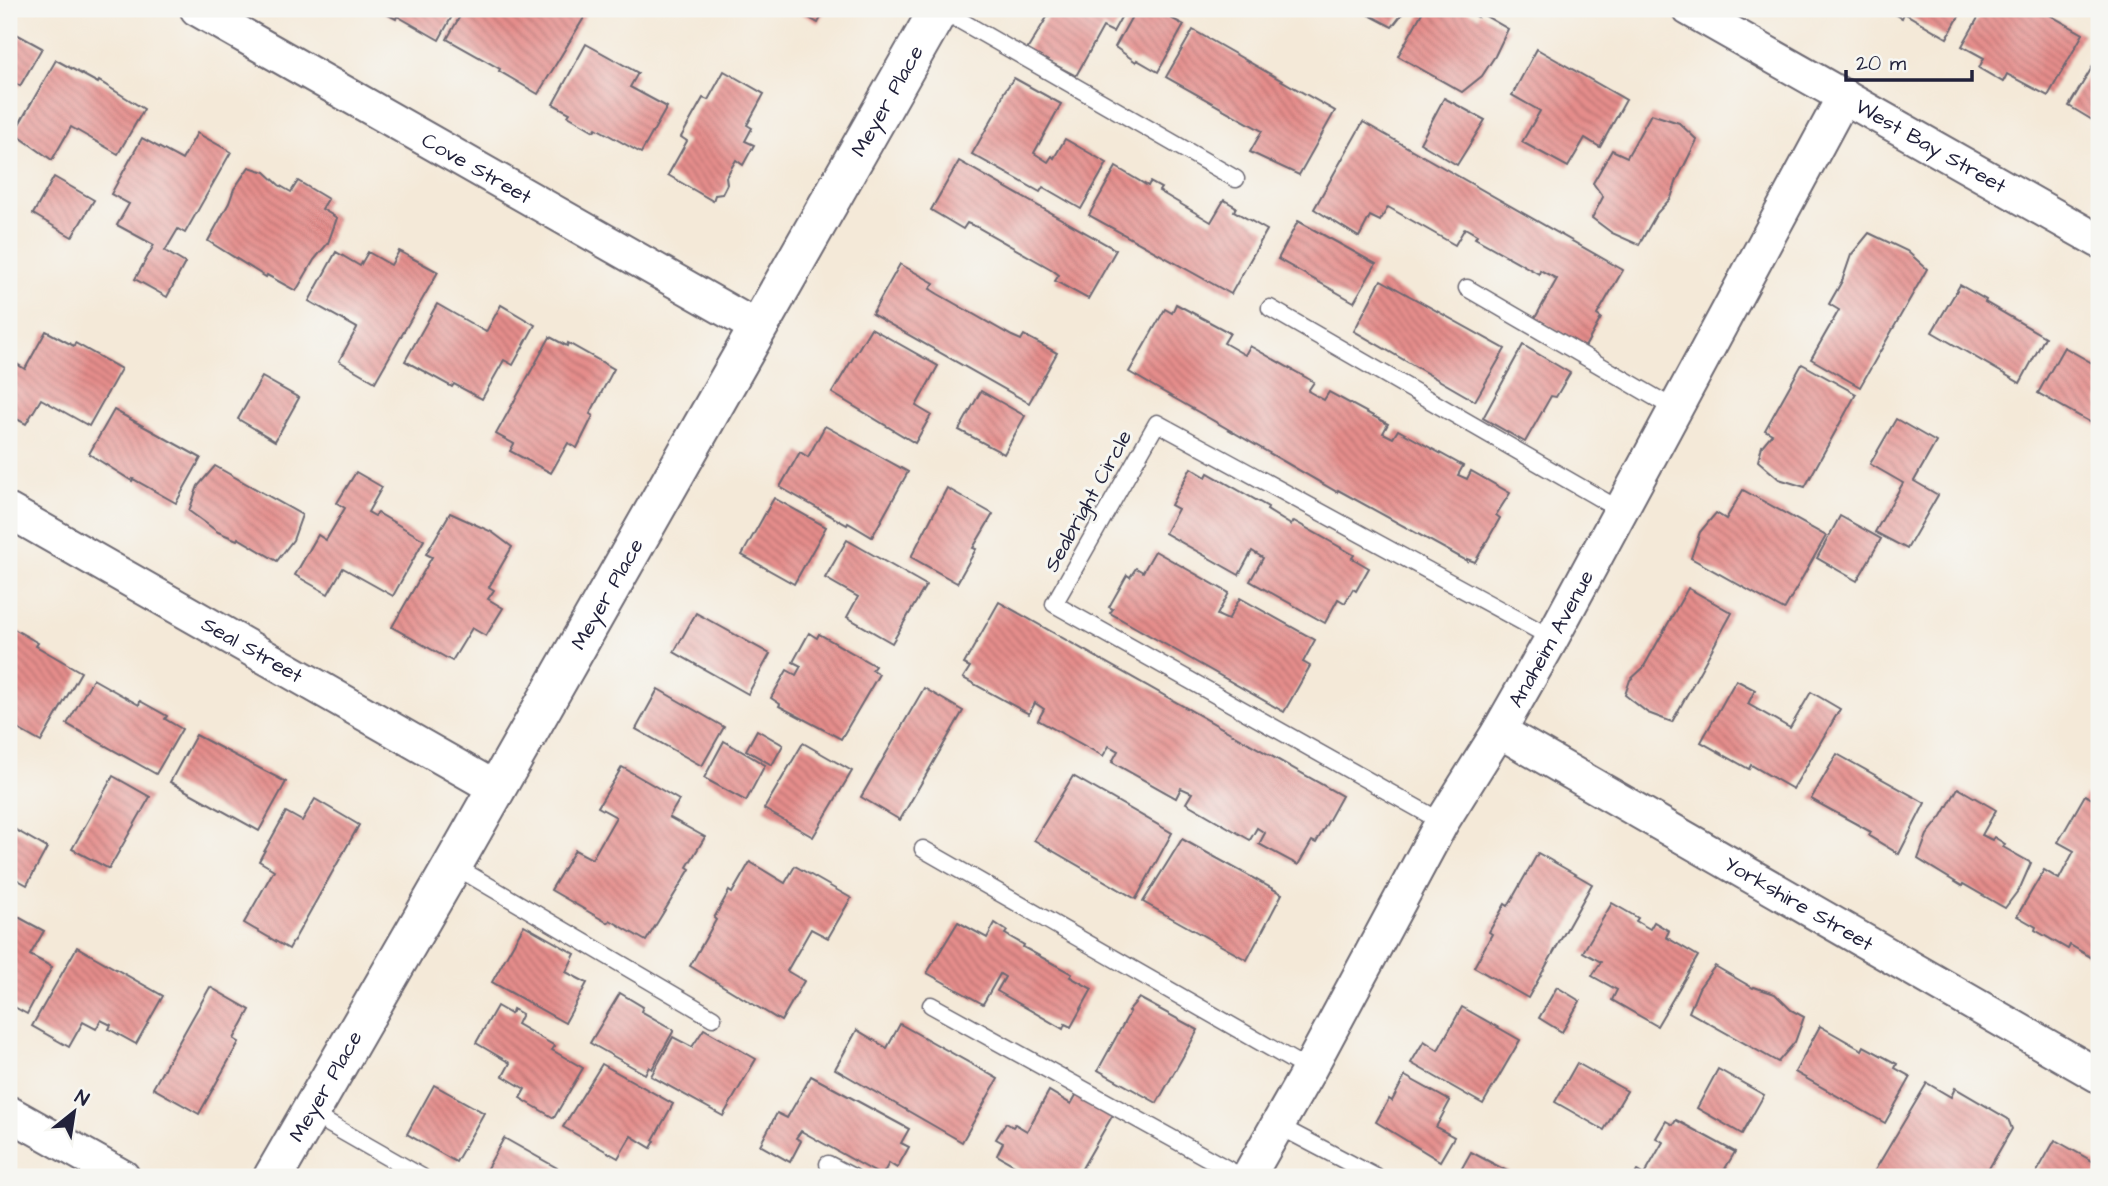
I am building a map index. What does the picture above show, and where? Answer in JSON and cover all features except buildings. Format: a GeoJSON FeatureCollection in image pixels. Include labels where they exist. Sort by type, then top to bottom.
{"type":"FeatureCollection","features":[{"type":"Feature","properties":{"kind":"street","name":"Cove Street"},"geometry":{"type":"LineString","coordinates":[[197,9],[758,328]]}},
{"type":"Feature","properties":{"kind":"street","name":"Meyer Place"},"geometry":{"type":"LineString","coordinates":[[273,1177],[497,789],[939,9]]}},
{"type":"Feature","properties":{"kind":"street","name":"West Bay Street"},"geometry":{"type":"LineString","coordinates":[[1689,9],[2099,241]]}},
{"type":"Feature","properties":{"kind":"street","name":"Anaheim Avenue"},"geometry":{"type":"LineString","coordinates":[[1248,1177],[1310,1070],[1442,822],[1499,731],[1552,638],[1843,96]]}},
{"type":"Feature","properties":{"kind":"street","name":"Seal Street"},"geometry":{"type":"LineString","coordinates":[[9,511],[497,789]]}},
{"type":"Feature","properties":{"kind":"street","name":"Yorkshire Street"},"geometry":{"type":"LineString","coordinates":[[1499,731],[2099,1076]]}},
{"type":"Feature","properties":{"kind":"street"},"geometry":{"type":"LineString","coordinates":[[9,1113],[123,1177]]}},
{"type":"Feature","properties":{"kind":"lane"},"geometry":{"type":"LineString","coordinates":[[939,9],[1236,179]]}},
{"type":"Feature","properties":{"kind":"lane"},"geometry":{"type":"LineString","coordinates":[[1467,288],[1675,409]]}},
{"type":"Feature","properties":{"kind":"lane"},"geometry":{"type":"LineString","coordinates":[[1270,308],[1620,510]]}},
{"type":"Feature","properties":{"kind":"lane","name":"Seabright Circle"},"geometry":{"type":"LineString","coordinates":[[1442,822],[1054,604],[1157,423],[1552,638]]}},
{"type":"Feature","properties":{"kind":"lane"},"geometry":{"type":"LineString","coordinates":[[923,849],[1310,1070]]}},
{"type":"Feature","properties":{"kind":"lane"},"geometry":{"type":"LineString","coordinates":[[453,865],[713,1018]]}},
{"type":"Feature","properties":{"kind":"lane"},"geometry":{"type":"LineString","coordinates":[[931,1005],[1242,1177]]}},
{"type":"Feature","properties":{"kind":"lane"},"geometry":{"type":"LineString","coordinates":[[310,1113],[422,1177]]}},
{"type":"Feature","properties":{"kind":"lane"},"geometry":{"type":"LineString","coordinates":[[1277,1125],[1376,1177]]}},
{"type":"Feature","properties":{"kind":"lane"},"geometry":{"type":"LineString","coordinates":[[828,1164],[853,1177]]}}]}
